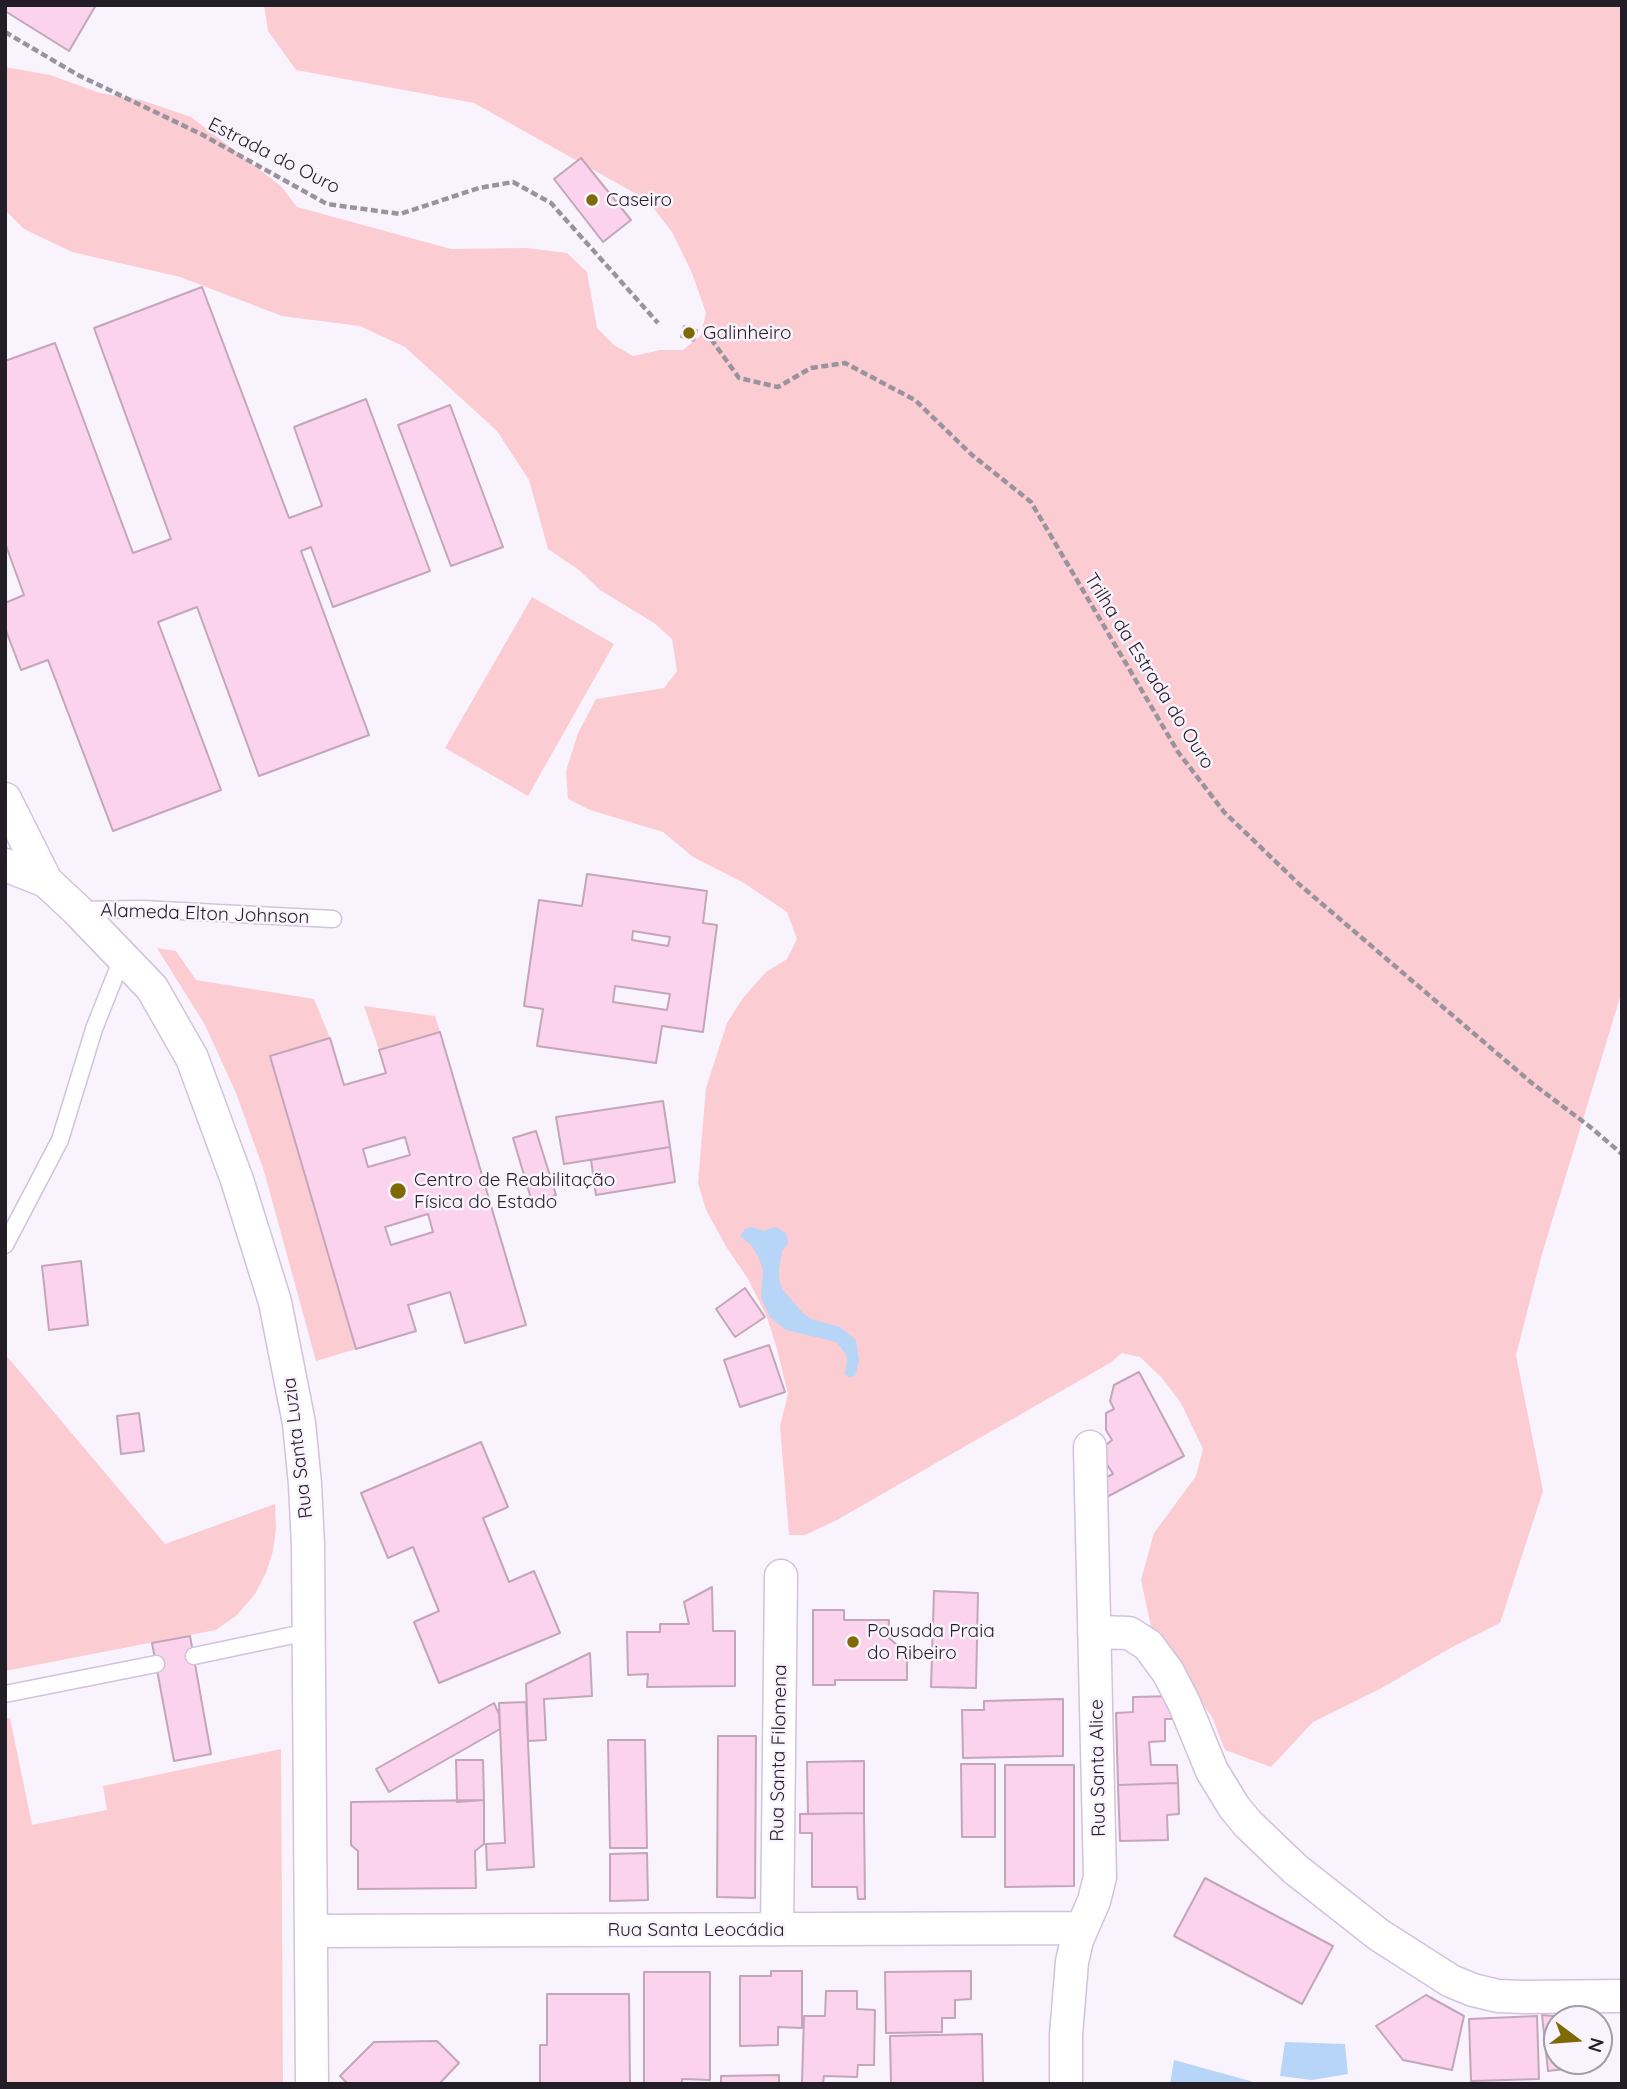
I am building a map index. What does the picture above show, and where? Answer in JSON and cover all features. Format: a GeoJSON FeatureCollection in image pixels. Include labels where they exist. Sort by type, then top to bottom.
{"type":"FeatureCollection","features":[{"type":"Feature","properties":{"kind":"street"},"geometry":{"type":"LineString","coordinates":[[5,799],[46,881]]}},
{"type":"Feature","properties":{"kind":"street"},"geometry":{"type":"LineString","coordinates":[[5,865],[46,881]]}},
{"type":"Feature","properties":{"kind":"street","name":"Rua Santa Luzia"},"geometry":{"type":"LineString","coordinates":[[46,881],[152,988],[192,1058],[237,1180],[275,1302],[290,1374],[304,1472],[308,1546],[312,2084]]}},
{"type":"Feature","properties":{"kind":"street","name":"Rua Santa Alice"},"geometry":{"type":"LineString","coordinates":[[1066,2084],[1066,2035],[1072,1962],[1082,1928],[1094,1902],[1100,1877],[1090,1447]]}},
{"type":"Feature","properties":{"kind":"street","name":"Rua Santa Filomena"},"geometry":{"type":"LineString","coordinates":[[777,1929],[780,1576]]}},
{"type":"Feature","properties":{"kind":"street"},"geometry":{"type":"LineString","coordinates":[[1094,1632],[1129,1633],[1148,1645],[1168,1672],[1212,1771],[1234,1807],[1295,1870],[1379,1935],[1441,1975],[1473,1990],[1498,1996],[1622,1996]]}},
{"type":"Feature","properties":{"kind":"street","name":"Rua Santa Leocádia"},"geometry":{"type":"LineString","coordinates":[[311,1931],[1082,1928]]}},
{"type":"Feature","properties":{"kind":"lane","name":"Alameda Elton Johnson"},"geometry":{"type":"LineString","coordinates":[[77,910],[142,909],[333,919]]}},
{"type":"Feature","properties":{"kind":"lane"},"geometry":{"type":"LineString","coordinates":[[5,1245],[60,1140],[93,1029],[123,956]]}},
{"type":"Feature","properties":{"kind":"lane"},"geometry":{"type":"LineString","coordinates":[[194,1656],[308,1632]]}},
{"type":"Feature","properties":{"kind":"lane"},"geometry":{"type":"LineString","coordinates":[[5,1694],[156,1664]]}},
{"type":"Feature","properties":{"kind":"path","name":"Estrada do Ouro"},"geometry":{"type":"LineString","coordinates":[[5,32],[78,75],[201,134],[327,204],[400,214],[479,188],[513,183],[551,203],[658,323]]}},
{"type":"Feature","properties":{"kind":"path","name":"Trilha da Estrada do Ouro"},"geometry":{"type":"LineString","coordinates":[[711,339],[738,378],[778,387],[811,368],[845,363],[915,400],[972,455],[1031,502],[1178,752],[1224,812],[1310,893],[1533,1084],[1622,1154]]}},
{"type":"Feature","properties":{"kind":"shaded area"},"geometry":{"type":"Polygon","coordinates":[[[264,5],[1622,5],[1622,991],[1542,1254],[1516,1355],[1543,1491],[1500,1623],[1380,1689],[1313,1722],[1271,1767],[1225,1750],[1212,1717],[1153,1636],[1141,1580],[1154,1533],[1196,1476],[1203,1449],[1181,1403],[1162,1378],[1140,1357],[1122,1353],[1110,1363],[837,1520],[805,1535],[789,1535],[780,1426],[788,1394],[777,1349],[767,1317],[748,1279],[706,1210],[698,1183],[706,1088],[727,1023],[743,998],[766,972],[787,959],[797,939],[787,912],[744,883],[693,857],[663,832],[590,810],[568,799],[566,771],[578,733],[596,699],[664,688],[677,671],[672,639],[654,623],[600,590],[579,570],[548,549],[529,480],[497,431],[405,347],[360,326],[282,316],[180,277],[72,252],[24,229],[5,210],[5,67],[50,75],[100,93],[141,100],[191,117],[281,186],[297,207],[451,249],[526,248],[567,253],[587,272],[597,328],[614,345],[633,356],[660,350],[683,350],[701,335],[706,313],[692,273],[672,232],[647,200],[474,103],[296,70],[268,31],[264,5]]]}},
{"type":"Feature","properties":{"kind":"shaded area"},"geometry":{"type":"Polygon","coordinates":[[[532,597],[614,644],[528,796],[445,748],[532,597]]]}},
{"type":"Feature","properties":{"kind":"shaded area"},"geometry":{"type":"Polygon","coordinates":[[[157,948],[176,951],[196,980],[314,999],[330,1038],[270,1057],[356,1349],[316,1361],[264,1171],[236,1093],[205,1025],[157,948]]]}},
{"type":"Feature","properties":{"kind":"shaded area"},"geometry":{"type":"Polygon","coordinates":[[[364,1006],[435,1016],[440,1032],[379,1050],[364,1006]]]}},
{"type":"Feature","properties":{"kind":"shaded area"},"geometry":{"type":"Polygon","coordinates":[[[5,1354],[165,1544],[275,1504],[273,1551],[266,1573],[255,1594],[237,1615],[216,1630],[5,1671],[5,1354]]]}},
{"type":"Feature","properties":{"kind":"shaded area"},"geometry":{"type":"Polygon","coordinates":[[[10,1718],[32,1825],[107,1810],[103,1786],[281,1749],[283,2084],[5,2084],[5,1719],[10,1718]]]}},
{"type":"Feature","properties":{"kind":"water"},"geometry":{"type":"Polygon","coordinates":[[[752,1227],[763,1231],[776,1227],[786,1233],[788,1244],[782,1251],[779,1271],[783,1290],[811,1319],[840,1327],[856,1340],[859,1361],[855,1376],[849,1377],[845,1374],[846,1354],[836,1342],[786,1330],[770,1317],[761,1298],[763,1270],[758,1256],[751,1245],[740,1236],[745,1229],[752,1227]]]}},
{"type":"Feature","properties":{"kind":"water"},"geometry":{"type":"Polygon","coordinates":[[[1285,2042],[1345,2044],[1348,2074],[1312,2080],[1280,2076],[1285,2042]]]}},
{"type":"Feature","properties":{"kind":"water"},"geometry":{"type":"Polygon","coordinates":[[[1174,2060],[1261,2084],[1170,2084],[1174,2060]]]}},
{"type":"Feature","properties":{"kind":"building"},"geometry":{"type":"Polygon","coordinates":[[[5,5],[96,5],[69,51],[5,11],[5,5]]]}},
{"type":"Feature","properties":{"kind":"building","name":"Caseiro"},"geometry":{"type":"Polygon","coordinates":[[[581,158],[631,220],[603,242],[554,179],[581,158]]]}},
{"type":"Feature","properties":{"kind":"building"},"geometry":{"type":"Polygon","coordinates":[[[202,287],[289,518],[322,506],[294,427],[366,399],[430,571],[333,607],[311,547],[301,551],[369,735],[259,776],[197,607],[158,622],[221,790],[113,831],[48,660],[21,670],[5,628],[5,603],[24,595],[5,543],[5,361],[55,343],[133,553],[171,539],[94,328],[202,287]]]}},
{"type":"Feature","properties":{"kind":"building","name":"Galinheiro"},"geometry":{"type":"Polygon","coordinates":[[[684,326],[697,330],[694,341],[681,337],[684,326]]]}},
{"type":"Feature","properties":{"kind":"building"},"geometry":{"type":"Polygon","coordinates":[[[450,405],[503,547],[451,566],[398,425],[450,405]]]}},
{"type":"Feature","properties":{"kind":"building"},"geometry":{"type":"Polygon","coordinates":[[[587,874],[707,891],[703,923],[717,925],[703,1032],[662,1026],[656,1063],[537,1046],[543,1009],[524,1006],[539,900],[582,906],[587,874]],[[633,931],[632,940],[668,946],[670,937],[633,931]],[[615,986],[613,1002],[667,1010],[670,994],[615,986]]]}},
{"type":"Feature","properties":{"kind":"building","name":"Centro de Reabilitação Física do Estado"},"geometry":{"type":"Polygon","coordinates":[[[440,1032],[526,1325],[465,1343],[450,1292],[408,1305],[416,1331],[356,1349],[270,1056],[330,1038],[344,1085],[386,1073],[379,1050],[440,1032]],[[405,1137],[363,1149],[368,1167],[410,1155],[405,1137]],[[428,1214],[385,1227],[391,1245],[433,1232],[428,1214]]]}},
{"type":"Feature","properties":{"kind":"building"},"geometry":{"type":"Polygon","coordinates":[[[663,1101],[670,1147],[564,1164],[556,1117],[663,1101]]]}},
{"type":"Feature","properties":{"kind":"building"},"geometry":{"type":"Polygon","coordinates":[[[536,1131],[556,1195],[532,1202],[513,1138],[536,1131]]]}},
{"type":"Feature","properties":{"kind":"building"},"geometry":{"type":"Polygon","coordinates":[[[670,1147],[675,1182],[596,1195],[591,1160],[670,1147]]]}},
{"type":"Feature","properties":{"kind":"building"},"geometry":{"type":"Polygon","coordinates":[[[81,1261],[88,1325],[49,1330],[42,1266],[81,1261]]]}},
{"type":"Feature","properties":{"kind":"building"},"geometry":{"type":"Polygon","coordinates":[[[745,1288],[765,1317],[735,1337],[716,1309],[745,1288]]]}},
{"type":"Feature","properties":{"kind":"building"},"geometry":{"type":"Polygon","coordinates":[[[769,1345],[785,1392],[740,1407],[724,1360],[769,1345]]]}},
{"type":"Feature","properties":{"kind":"building"},"geometry":{"type":"Polygon","coordinates":[[[1139,1372],[1184,1456],[1105,1498],[1105,1478],[1113,1474],[1105,1461],[1106,1445],[1112,1440],[1106,1430],[1106,1413],[1114,1409],[1110,1401],[1114,1385],[1139,1372]]]}},
{"type":"Feature","properties":{"kind":"building"},"geometry":{"type":"Polygon","coordinates":[[[139,1413],[144,1451],[121,1454],[117,1416],[139,1413]]]}},
{"type":"Feature","properties":{"kind":"building"},"geometry":{"type":"Polygon","coordinates":[[[481,1442],[508,1507],[483,1518],[509,1582],[534,1571],[560,1633],[439,1683],[414,1622],[439,1611],[413,1547],[388,1558],[361,1493],[481,1442]]]}},
{"type":"Feature","properties":{"kind":"building"},"geometry":{"type":"Polygon","coordinates":[[[712,1587],[713,1631],[735,1631],[735,1686],[647,1687],[648,1674],[628,1675],[627,1632],[660,1632],[660,1624],[689,1624],[684,1602],[712,1587]]]}},
{"type":"Feature","properties":{"kind":"building"},"geometry":{"type":"Polygon","coordinates":[[[934,1591],[978,1593],[976,1688],[931,1687],[934,1591]]]}},
{"type":"Feature","properties":{"kind":"building","name":"Pousada Praia do Ribeiro"},"geometry":{"type":"Polygon","coordinates":[[[813,1610],[844,1610],[844,1620],[889,1620],[888,1637],[907,1654],[907,1680],[835,1680],[835,1685],[813,1685],[813,1610]]]}},
{"type":"Feature","properties":{"kind":"building"},"geometry":{"type":"Polygon","coordinates":[[[190,1636],[211,1754],[174,1761],[152,1643],[190,1636]]]}},
{"type":"Feature","properties":{"kind":"building"},"geometry":{"type":"Polygon","coordinates":[[[590,1653],[592,1696],[544,1699],[546,1740],[528,1741],[526,1684],[590,1653]]]}},
{"type":"Feature","properties":{"kind":"building"},"geometry":{"type":"Polygon","coordinates":[[[1175,1696],[1175,1719],[1165,1719],[1165,1741],[1149,1742],[1151,1765],[1177,1765],[1178,1783],[1118,1785],[1116,1713],[1133,1712],[1133,1697],[1175,1696]]]}},
{"type":"Feature","properties":{"kind":"building"},"geometry":{"type":"Polygon","coordinates":[[[1063,1699],[1063,1756],[963,1758],[962,1710],[984,1710],[984,1701],[1063,1699]]]}},
{"type":"Feature","properties":{"kind":"building"},"geometry":{"type":"Polygon","coordinates":[[[526,1702],[534,1867],[487,1870],[486,1844],[505,1843],[499,1703],[526,1702]]]}},
{"type":"Feature","properties":{"kind":"building"},"geometry":{"type":"Polygon","coordinates":[[[494,1703],[499,1714],[500,1729],[389,1792],[376,1769],[494,1703]]]}},
{"type":"Feature","properties":{"kind":"building"},"geometry":{"type":"Polygon","coordinates":[[[718,1736],[756,1736],[755,1898],[717,1897],[718,1736]]]}},
{"type":"Feature","properties":{"kind":"building"},"geometry":{"type":"Polygon","coordinates":[[[608,1740],[645,1740],[647,1848],[610,1848],[608,1740]]]}},
{"type":"Feature","properties":{"kind":"building"},"geometry":{"type":"Polygon","coordinates":[[[456,1760],[483,1760],[484,1800],[457,1802],[456,1760]]]}},
{"type":"Feature","properties":{"kind":"building"},"geometry":{"type":"Polygon","coordinates":[[[864,1761],[864,1813],[808,1814],[807,1762],[864,1761]]]}},
{"type":"Feature","properties":{"kind":"building"},"geometry":{"type":"Polygon","coordinates":[[[961,1764],[995,1764],[995,1837],[962,1837],[961,1764]]]}},
{"type":"Feature","properties":{"kind":"building"},"geometry":{"type":"Polygon","coordinates":[[[1005,1765],[1074,1765],[1074,1886],[1005,1887],[1005,1765]]]}},
{"type":"Feature","properties":{"kind":"building"},"geometry":{"type":"Polygon","coordinates":[[[1178,1783],[1179,1814],[1167,1815],[1168,1840],[1120,1841],[1118,1785],[1178,1783]]]}},
{"type":"Feature","properties":{"kind":"building"},"geometry":{"type":"Polygon","coordinates":[[[484,1800],[484,1844],[475,1851],[476,1888],[358,1889],[358,1851],[351,1845],[351,1802],[484,1800]]]}},
{"type":"Feature","properties":{"kind":"building"},"geometry":{"type":"Polygon","coordinates":[[[864,1813],[865,1899],[858,1899],[857,1887],[812,1887],[812,1833],[800,1833],[800,1814],[864,1813]]]}},
{"type":"Feature","properties":{"kind":"building"},"geometry":{"type":"Polygon","coordinates":[[[647,1853],[648,1900],[610,1901],[610,1854],[647,1853]]]}},
{"type":"Feature","properties":{"kind":"building"},"geometry":{"type":"Polygon","coordinates":[[[1205,1878],[1333,1946],[1302,2004],[1174,1936],[1205,1878]]]}},
{"type":"Feature","properties":{"kind":"building"},"geometry":{"type":"Polygon","coordinates":[[[771,1971],[802,1971],[802,2028],[778,2027],[778,2045],[740,2046],[740,1976],[771,1976],[771,1971]]]}},
{"type":"Feature","properties":{"kind":"building"},"geometry":{"type":"Polygon","coordinates":[[[971,1971],[971,1999],[955,2000],[955,2018],[942,2018],[942,2032],[886,2033],[885,1972],[971,1971]]]}},
{"type":"Feature","properties":{"kind":"building"},"geometry":{"type":"Polygon","coordinates":[[[644,1972],[710,1972],[710,2080],[682,2079],[682,2084],[644,2084],[644,1972]]]}},
{"type":"Feature","properties":{"kind":"building"},"geometry":{"type":"Polygon","coordinates":[[[826,1991],[857,1991],[857,2009],[875,2010],[874,2065],[858,2065],[857,2077],[824,2076],[823,2083],[802,2083],[804,2016],[825,2016],[826,1991]]]}},
{"type":"Feature","properties":{"kind":"building"},"geometry":{"type":"Polygon","coordinates":[[[547,1994],[629,1994],[630,2084],[540,2084],[540,2045],[547,2045],[547,1994]]]}},
{"type":"Feature","properties":{"kind":"building"},"geometry":{"type":"Polygon","coordinates":[[[1426,1995],[1464,2016],[1452,2070],[1403,2060],[1376,2026],[1426,1995]]]}},
{"type":"Feature","properties":{"kind":"building"},"geometry":{"type":"Polygon","coordinates":[[[1537,2016],[1539,2079],[1471,2081],[1469,2019],[1537,2016]]]}},
{"type":"Feature","properties":{"kind":"building"},"geometry":{"type":"Polygon","coordinates":[[[982,2034],[983,2084],[891,2084],[890,2036],[982,2034]]]}},
{"type":"Feature","properties":{"kind":"building"},"geometry":{"type":"Polygon","coordinates":[[[437,2041],[459,2063],[439,2084],[348,2084],[340,2076],[374,2042],[437,2041]]]}},
{"type":"Feature","properties":{"kind":"building"},"geometry":{"type":"Polygon","coordinates":[[[779,2075],[779,2084],[721,2084],[721,2076],[779,2075]]]}},
{"type":"Feature","properties":{"kind":"place","name":"Caseiro"},"geometry":{"type":"Point","coordinates":[592,200]}},
{"type":"Feature","properties":{"kind":"place","name":"Galinheiro"},"geometry":{"type":"Point","coordinates":[689,333]}},
{"type":"Feature","properties":{"kind":"place","name":"Centro de Reabilitação Física do Estado"},"geometry":{"type":"Point","coordinates":[398,1191]}},
{"type":"Feature","properties":{"kind":"place","name":"Pousada Praia do Ribeiro"},"geometry":{"type":"Point","coordinates":[853,1642]}}]}
